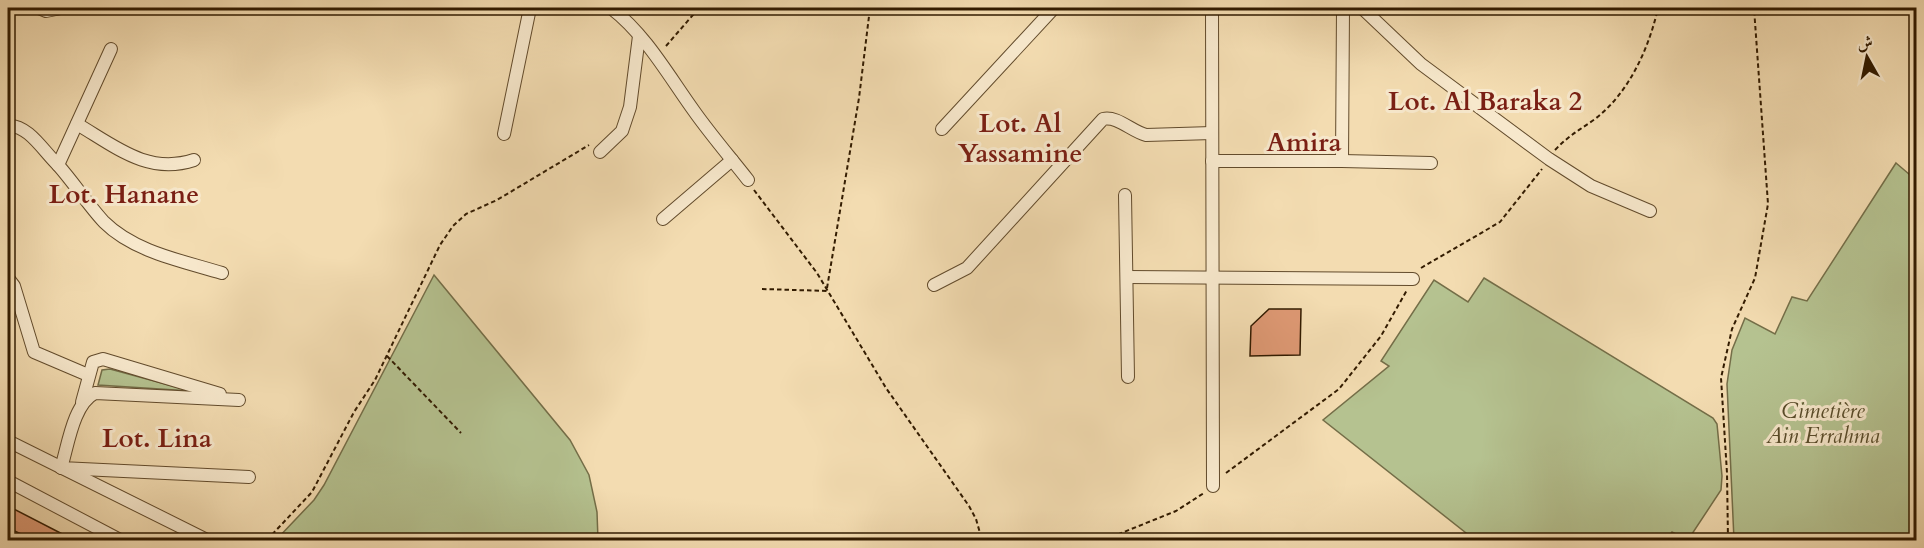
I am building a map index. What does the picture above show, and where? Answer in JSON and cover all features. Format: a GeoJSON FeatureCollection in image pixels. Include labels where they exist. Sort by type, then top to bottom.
{"type":"FeatureCollection","features":[{"type":"Feature","properties":{"kind":"street"},"geometry":{"type":"LineString","coordinates":[[39,8],[46,11],[62,8]]}},
{"type":"Feature","properties":{"kind":"street"},"geometry":{"type":"LineString","coordinates":[[504,134],[530,8]]}},
{"type":"Feature","properties":{"kind":"street"},"geometry":{"type":"LineString","coordinates":[[611,8],[626,20],[658,59],[695,113],[748,180]]}},
{"type":"Feature","properties":{"kind":"street"},"geometry":{"type":"LineString","coordinates":[[942,129],[1054,8]]}},
{"type":"Feature","properties":{"kind":"street"},"geometry":{"type":"LineString","coordinates":[[1212,8],[1210,278],[1213,486]]}},
{"type":"Feature","properties":{"kind":"street"},"geometry":{"type":"LineString","coordinates":[[1342,161],[1343,8]]}},
{"type":"Feature","properties":{"kind":"street"},"geometry":{"type":"LineString","coordinates":[[1362,8],[1438,79],[1549,159],[1591,186],[1650,211]]}},
{"type":"Feature","properties":{"kind":"street"},"geometry":{"type":"LineString","coordinates":[[596,147],[622,131],[630,107],[639,36]]}},
{"type":"Feature","properties":{"kind":"street"},"geometry":{"type":"LineString","coordinates":[[58,165],[111,49]]}},
{"type":"Feature","properties":{"kind":"street"},"geometry":{"type":"LineString","coordinates":[[934,285],[967,268],[1103,119],[1113,119],[1146,135],[1212,133]]}},
{"type":"Feature","properties":{"kind":"street"},"geometry":{"type":"LineString","coordinates":[[77,124],[131,156],[161,166],[194,160]]}},
{"type":"Feature","properties":{"kind":"street"},"geometry":{"type":"LineString","coordinates":[[8,126],[17,125],[25,130],[58,165],[105,222],[127,239],[161,255],[222,273]]}},
{"type":"Feature","properties":{"kind":"street"},"geometry":{"type":"LineString","coordinates":[[663,219],[732,160]]}},
{"type":"Feature","properties":{"kind":"street"},"geometry":{"type":"LineString","coordinates":[[1212,161],[1431,163]]}},
{"type":"Feature","properties":{"kind":"street"},"geometry":{"type":"LineString","coordinates":[[1125,195],[1128,377]]}},
{"type":"Feature","properties":{"kind":"street"},"geometry":{"type":"LineString","coordinates":[[1126,277],[1413,279]]}},
{"type":"Feature","properties":{"kind":"street"},"geometry":{"type":"LineString","coordinates":[[8,278],[14,286],[34,352],[88,375]]}},
{"type":"Feature","properties":{"kind":"street"},"geometry":{"type":"LineString","coordinates":[[61,468],[81,408],[93,362],[103,359],[238,400],[95,393],[88,397],[81,408]]}},
{"type":"Feature","properties":{"kind":"street"},"geometry":{"type":"LineString","coordinates":[[8,441],[207,540]]}},
{"type":"Feature","properties":{"kind":"street"},"geometry":{"type":"LineString","coordinates":[[61,468],[249,477]]}},
{"type":"Feature","properties":{"kind":"street"},"geometry":{"type":"LineString","coordinates":[[8,482],[120,540]]}},
{"type":"Feature","properties":{"kind":"path"},"geometry":{"type":"LineString","coordinates":[[658,59],[668,43],[699,8]]}},
{"type":"Feature","properties":{"kind":"path"},"geometry":{"type":"LineString","coordinates":[[827,290],[859,98],[870,8]]}},
{"type":"Feature","properties":{"kind":"path"},"geometry":{"type":"LineString","coordinates":[[1104,540],[1176,511],[1213,486],[1236,464],[1338,389],[1381,336],[1413,279],[1431,260],[1468,243],[1500,222],[1569,135],[1602,113],[1628,84],[1658,8]]}},
{"type":"Feature","properties":{"kind":"path"},"geometry":{"type":"LineString","coordinates":[[1728,540],[1728,473],[1721,378],[1732,329],[1758,267],[1769,196],[1754,8]]}},
{"type":"Feature","properties":{"kind":"path"},"geometry":{"type":"LineString","coordinates":[[267,540],[312,492],[387,356],[440,245],[460,218],[596,147]]}},
{"type":"Feature","properties":{"kind":"path"},"geometry":{"type":"LineString","coordinates":[[748,180],[759,200],[827,290],[886,388],[969,506],[983,540]]}},
{"type":"Feature","properties":{"kind":"path"},"geometry":{"type":"LineString","coordinates":[[762,289],[827,290]]}},
{"type":"Feature","properties":{"kind":"path"},"geometry":{"type":"LineString","coordinates":[[387,356],[461,433]]}},
{"type":"Feature","properties":{"kind":"green space","name":"Cimetière Ain Errahma"},"geometry":{"type":"Polygon","coordinates":[[[1896,163],[1916,180],[1916,540],[1734,540],[1727,384],[1732,350],[1745,318],[1775,334],[1792,297],[1807,301],[1896,163]]]}},
{"type":"Feature","properties":{"kind":"green space"},"geometry":{"type":"Polygon","coordinates":[[[434,275],[570,440],[589,475],[597,512],[598,540],[276,540],[314,500],[324,485],[434,275]]]}},
{"type":"Feature","properties":{"kind":"green space"},"geometry":{"type":"Polygon","coordinates":[[[1484,278],[1713,418],[1717,424],[1722,476],[1721,490],[1688,540],[1672,532],[1666,540],[1475,540],[1323,420],[1389,366],[1381,361],[1434,280],[1468,302],[1484,278]]]}},
{"type":"Feature","properties":{"kind":"green space"},"geometry":{"type":"Polygon","coordinates":[[[110,369],[191,391],[98,385],[102,370],[110,369]]]}},
{"type":"Feature","properties":{"kind":"green space"},"geometry":{"type":"Polygon","coordinates":[[[8,528],[32,539],[8,540],[8,528]]]}},
{"type":"Feature","properties":{"kind":"building"},"geometry":{"type":"Polygon","coordinates":[[[1269,309],[1301,309],[1300,355],[1250,356],[1251,326],[1269,309]]]}},
{"type":"Feature","properties":{"kind":"building"},"geometry":{"type":"Polygon","coordinates":[[[8,506],[74,540],[34,540],[8,528],[8,506]]]}},
{"type":"Feature","properties":{"kind":"district","name":"Lot. Al Baraka 2"},"geometry":{"type":"Point","coordinates":[1485,101]}},
{"type":"Feature","properties":{"kind":"district","name":"Lot. Al Yassamine"},"geometry":{"type":"Point","coordinates":[1020,138]}},
{"type":"Feature","properties":{"kind":"district","name":"Amira"},"geometry":{"type":"Point","coordinates":[1304,142]}},
{"type":"Feature","properties":{"kind":"district","name":"Lot. Hanane"},"geometry":{"type":"Point","coordinates":[124,194]}},
{"type":"Feature","properties":{"kind":"district","name":"Lot. Lina"},"geometry":{"type":"Point","coordinates":[157,438]}}]}
